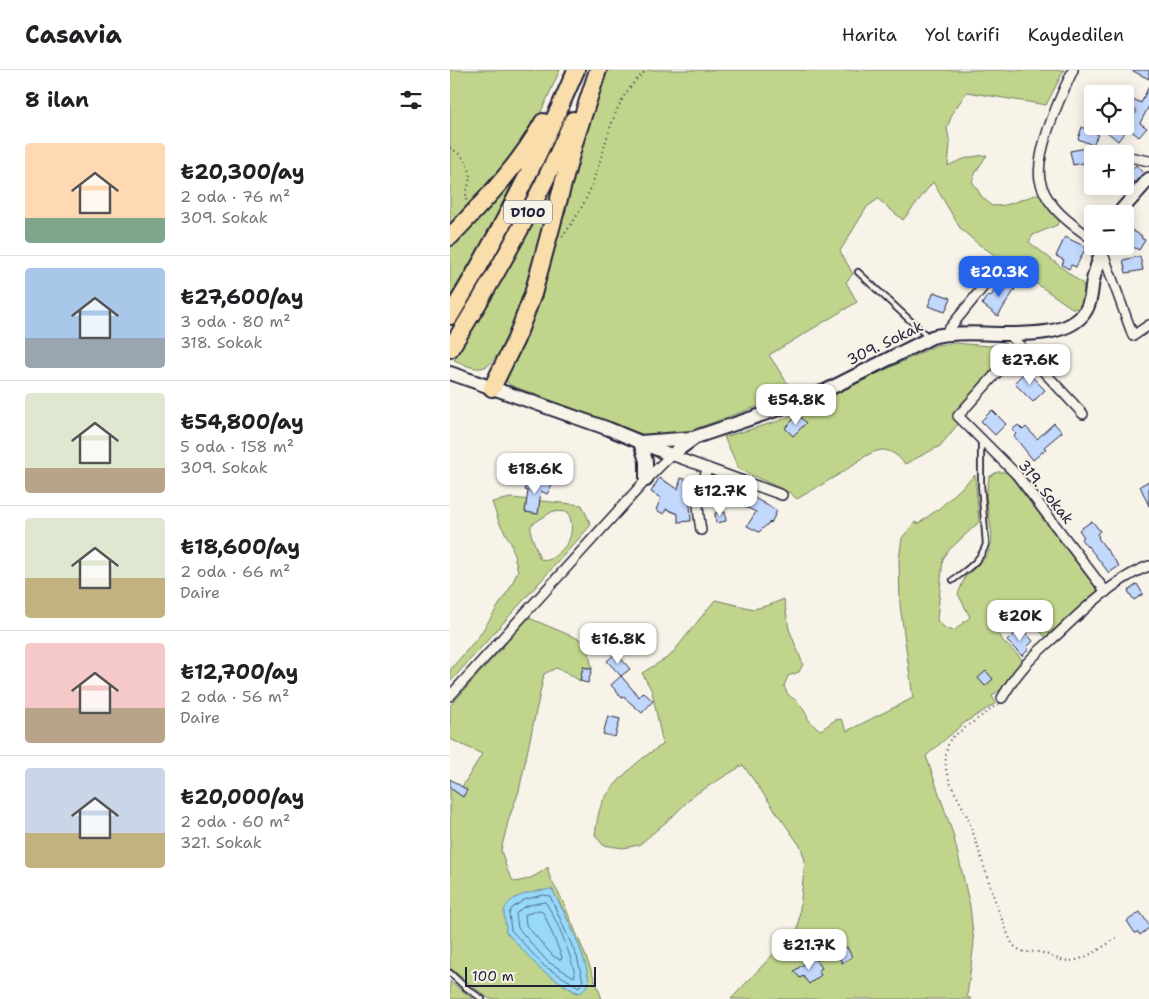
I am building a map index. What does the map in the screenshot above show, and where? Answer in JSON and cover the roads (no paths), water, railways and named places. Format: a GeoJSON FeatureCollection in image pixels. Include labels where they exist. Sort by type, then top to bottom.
{"type":"FeatureCollection","features":[{"type":"Feature","properties":{"kind":"highway"},"geometry":{"type":"LineString","coordinates":[[450,237],[504,180],[520,159],[539,130],[572,70]]}},
{"type":"Feature","properties":{"kind":"highway","name":"D100"},"geometry":{"type":"LineString","coordinates":[[450,316],[480,265],[527,176],[560,110],[576,70]]}},
{"type":"Feature","properties":{"kind":"highway","name":"D100"},"geometry":{"type":"LineString","coordinates":[[450,349],[492,278],[542,185],[571,125],[594,70]]}},
{"type":"Feature","properties":{"kind":"highway"},"geometry":{"type":"LineString","coordinates":[[492,388],[519,332],[533,294],[576,140],[598,70]]}},
{"type":"Feature","properties":{"kind":"street"},"geometry":{"type":"LineString","coordinates":[[1073,70],[1050,126],[1040,171],[1040,180],[1048,198],[1059,213],[1084,233]]}},
{"type":"Feature","properties":{"kind":"street"},"geometry":{"type":"LineString","coordinates":[[1134,158],[1149,161]]}},
{"type":"Feature","properties":{"kind":"street"},"geometry":{"type":"LineString","coordinates":[[1126,205],[1149,179]]}},
{"type":"Feature","properties":{"kind":"street","name":"309. Sokak"},"geometry":{"type":"LineString","coordinates":[[671,456],[696,437],[776,410],[827,390],[930,339],[945,334],[1055,331],[1071,325],[1078,320],[1090,302],[1093,280],[1100,255]]}},
{"type":"Feature","properties":{"kind":"street"},"geometry":{"type":"LineString","coordinates":[[1104,255],[1133,336],[1149,325]]}},
{"type":"Feature","properties":{"kind":"street"},"geometry":{"type":"LineString","coordinates":[[945,334],[984,287]]}},
{"type":"Feature","properties":{"kind":"street"},"geometry":{"type":"LineString","coordinates":[[1008,333],[1083,414]]}},
{"type":"Feature","properties":{"kind":"street","name":"319. Sokak"},"geometry":{"type":"LineString","coordinates":[[1020,347],[958,416],[1022,482],[1106,592]]}},
{"type":"Feature","properties":{"kind":"street"},"geometry":{"type":"LineString","coordinates":[[450,373],[609,429],[671,456],[782,495]]}},
{"type":"Feature","properties":{"kind":"street"},"geometry":{"type":"LineString","coordinates":[[640,442],[696,437]]}},
{"type":"Feature","properties":{"kind":"street"},"geometry":{"type":"LineString","coordinates":[[640,442],[646,461],[646,480]]}},
{"type":"Feature","properties":{"kind":"street"},"geometry":{"type":"LineString","coordinates":[[450,696],[646,480],[671,456]]}},
{"type":"Feature","properties":{"kind":"street"},"geometry":{"type":"LineString","coordinates":[[701,530],[697,507],[698,498],[708,468]]}},
{"type":"Feature","properties":{"kind":"street"},"geometry":{"type":"LineString","coordinates":[[1002,698],[1032,657],[1106,592],[1136,572],[1149,566]]}},
{"type":"Feature","properties":{"kind":"lane"},"geometry":{"type":"LineString","coordinates":[[858,272],[930,339]]}},
{"type":"Feature","properties":{"kind":"lane"},"geometry":{"type":"LineString","coordinates":[[953,580],[979,559],[984,553],[986,544],[981,484],[981,438]]}},
{"type":"Feature","properties":{"kind":"lane"},"geometry":{"type":"LineString","coordinates":[[450,973],[482,999]]}},
{"type":"Feature","properties":{"kind":"water"},"geometry":{"type":"Polygon","coordinates":[[[552,889],[575,935],[584,959],[589,983],[581,993],[574,991],[541,970],[506,932],[504,912],[506,906],[511,901],[524,894],[552,889]]]}}]}
